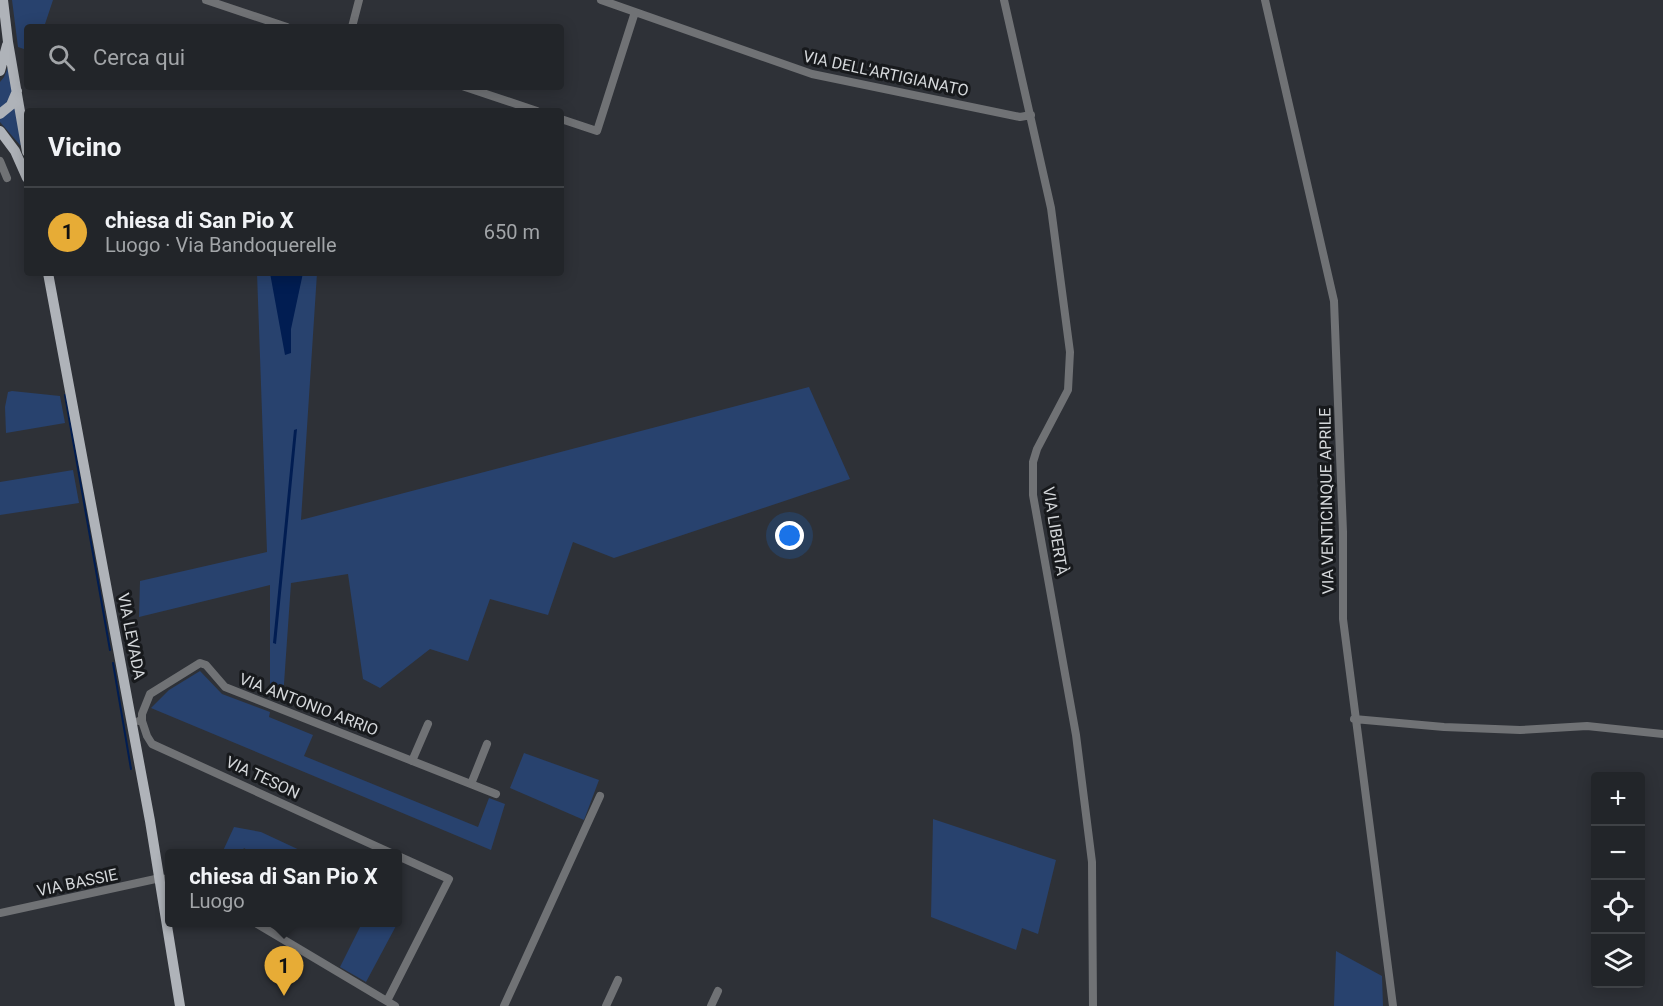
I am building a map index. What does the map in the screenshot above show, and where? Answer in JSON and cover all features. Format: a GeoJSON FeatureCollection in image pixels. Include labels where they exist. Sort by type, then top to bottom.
{"type":"FeatureCollection","features":[{"type":"Feature","properties":{"kind":"main road"},"geometry":{"type":"LineString","coordinates":[[0,70],[4,45],[3,0]]}},
{"type":"Feature","properties":{"kind":"main road"},"geometry":{"type":"LineString","coordinates":[[4,45],[17,91],[24,134]]}},
{"type":"Feature","properties":{"kind":"main road"},"geometry":{"type":"LineString","coordinates":[[0,114],[11,105],[17,91]]}},
{"type":"Feature","properties":{"kind":"main road"},"geometry":{"type":"LineString","coordinates":[[0,131],[15,151],[24,171]]}},
{"type":"Feature","properties":{"kind":"main road","name":"VIA LEVADA"},"geometry":{"type":"LineString","coordinates":[[49,276],[137,721],[165,879]]}},
{"type":"Feature","properties":{"kind":"main road","name":"VIA LEVADA"},"geometry":{"type":"LineString","coordinates":[[171,927],[180,1006]]}},
{"type":"Feature","properties":{"kind":"street"},"geometry":{"type":"LineString","coordinates":[[206,0],[277,24]]}},
{"type":"Feature","properties":{"kind":"street"},"geometry":{"type":"LineString","coordinates":[[353,24],[359,0]]}},
{"type":"Feature","properties":{"kind":"street","name":"VIA DELL'ARTIGIANATO"},"geometry":{"type":"LineString","coordinates":[[601,0],[812,74],[1020,117],[1031,115]]}},
{"type":"Feature","properties":{"kind":"street","name":"VIA LIBERTÀ"},"geometry":{"type":"LineString","coordinates":[[1004,0],[1051,208],[1071,365],[1068,390],[1035,455],[1033,495],[1076,735],[1092,862],[1093,1006]]}},
{"type":"Feature","properties":{"kind":"street","name":"VIA VENTICINQUE APRILE"},"geometry":{"type":"LineString","coordinates":[[1265,0],[1334,301],[1342,508],[1343,619],[1354,719],[1393,1006]]}},
{"type":"Feature","properties":{"kind":"street"},"geometry":{"type":"LineString","coordinates":[[564,120],[597,131],[635,12]]}},
{"type":"Feature","properties":{"kind":"street"},"geometry":{"type":"LineString","coordinates":[[474,90],[528,108]]}},
{"type":"Feature","properties":{"kind":"street"},"geometry":{"type":"LineString","coordinates":[[0,161],[7,178]]}},
{"type":"Feature","properties":{"kind":"street","name":"VIA ANTONIO ARRIO"},"geometry":{"type":"LineString","coordinates":[[137,721],[150,694],[200,663],[206,665],[225,687],[496,794]]}},
{"type":"Feature","properties":{"kind":"street"},"geometry":{"type":"LineString","coordinates":[[1354,719],[1444,728],[1520,730],[1587,726],[1663,734]]}},
{"type":"Feature","properties":{"kind":"street","name":"VIA TESON"},"geometry":{"type":"LineString","coordinates":[[137,721],[152,744],[382,849]]}},
{"type":"Feature","properties":{"kind":"street"},"geometry":{"type":"LineString","coordinates":[[412,761],[428,724]]}},
{"type":"Feature","properties":{"kind":"street"},"geometry":{"type":"LineString","coordinates":[[471,784],[488,744]]}},
{"type":"Feature","properties":{"kind":"street"},"geometry":{"type":"LineString","coordinates":[[504,1006],[600,796]]}},
{"type":"Feature","properties":{"kind":"street"},"geometry":{"type":"LineString","coordinates":[[262,927],[391,1004],[449,879],[402,858]]}},
{"type":"Feature","properties":{"kind":"street","name":"VIA BASSIE"},"geometry":{"type":"LineString","coordinates":[[0,914],[165,879]]}},
{"type":"Feature","properties":{"kind":"street"},"geometry":{"type":"LineString","coordinates":[[606,1006],[618,980]]}},
{"type":"Feature","properties":{"kind":"street"},"geometry":{"type":"LineString","coordinates":[[711,1006],[718,991]]}},
{"type":"Feature","properties":{"kind":"shaded area"},"geometry":{"type":"Polygon","coordinates":[[[12,0],[53,0],[45,24],[24,24],[24,49],[18,47],[12,0]]]}},
{"type":"Feature","properties":{"kind":"shaded area"},"geometry":{"type":"Polygon","coordinates":[[[9,65],[13,94],[0,111],[0,82],[9,65]]]}},
{"type":"Feature","properties":{"kind":"shaded area"},"geometry":{"type":"Polygon","coordinates":[[[16,107],[21,145],[0,122],[0,119],[16,107]]]}},
{"type":"Feature","properties":{"kind":"shaded area"},"geometry":{"type":"Polygon","coordinates":[[[257,276],[317,276],[301,520],[809,387],[850,479],[614,558],[573,542],[548,615],[490,599],[468,661],[430,649],[380,688],[363,679],[348,574],[291,583],[283,698],[270,693],[270,585],[139,617],[140,581],[267,552],[257,276]]]}},
{"type":"Feature","properties":{"kind":"shaded area"},"geometry":{"type":"Polygon","coordinates":[[[271,276],[302,276],[291,329],[291,353],[285,355],[271,276]]]}},
{"type":"Feature","properties":{"kind":"shaded area"},"geometry":{"type":"Polygon","coordinates":[[[8,392],[60,396],[65,423],[6,433],[5,407],[8,392]]]}},
{"type":"Feature","properties":{"kind":"shaded area"},"geometry":{"type":"Polygon","coordinates":[[[297,429],[276,644],[273,643],[294,430],[297,429]]]}},
{"type":"Feature","properties":{"kind":"shaded area"},"geometry":{"type":"Polygon","coordinates":[[[73,470],[79,503],[0,515],[0,482],[73,470]]]}},
{"type":"Feature","properties":{"kind":"shaded area"},"geometry":{"type":"Polygon","coordinates":[[[200,671],[222,694],[270,712],[269,717],[313,735],[304,756],[478,827],[489,798],[505,804],[491,850],[151,708],[169,690],[200,671]]]}},
{"type":"Feature","properties":{"kind":"shaded area"},"geometry":{"type":"Polygon","coordinates":[[[524,753],[599,780],[584,820],[510,788],[524,753]]]}},
{"type":"Feature","properties":{"kind":"shaded area"},"geometry":{"type":"Polygon","coordinates":[[[933,819],[1056,860],[1038,934],[1022,928],[1016,950],[931,917],[933,819]]]}},
{"type":"Feature","properties":{"kind":"shaded area"},"geometry":{"type":"Polygon","coordinates":[[[234,827],[261,832],[297,849],[244,848],[224,849],[234,827]]]}},
{"type":"Feature","properties":{"kind":"shaded area"},"geometry":{"type":"Polygon","coordinates":[[[360,927],[395,927],[366,982],[340,967],[360,927]]]}},
{"type":"Feature","properties":{"kind":"shaded area"},"geometry":{"type":"Polygon","coordinates":[[[1336,951],[1382,976],[1383,1006],[1334,1006],[1336,951]]]}},
{"type":"Feature","properties":{"kind":"waterway"},"geometry":{"type":"LineString","coordinates":[[65,395],[110,650]]}},
{"type":"Feature","properties":{"kind":"waterway"},"geometry":{"type":"LineString","coordinates":[[113,663],[131,769]]}},
{"type":"Feature","properties":{"kind":"place","name":"chiesa di San Pio X"},"geometry":{"type":"Point","coordinates":[284,996]}}]}
